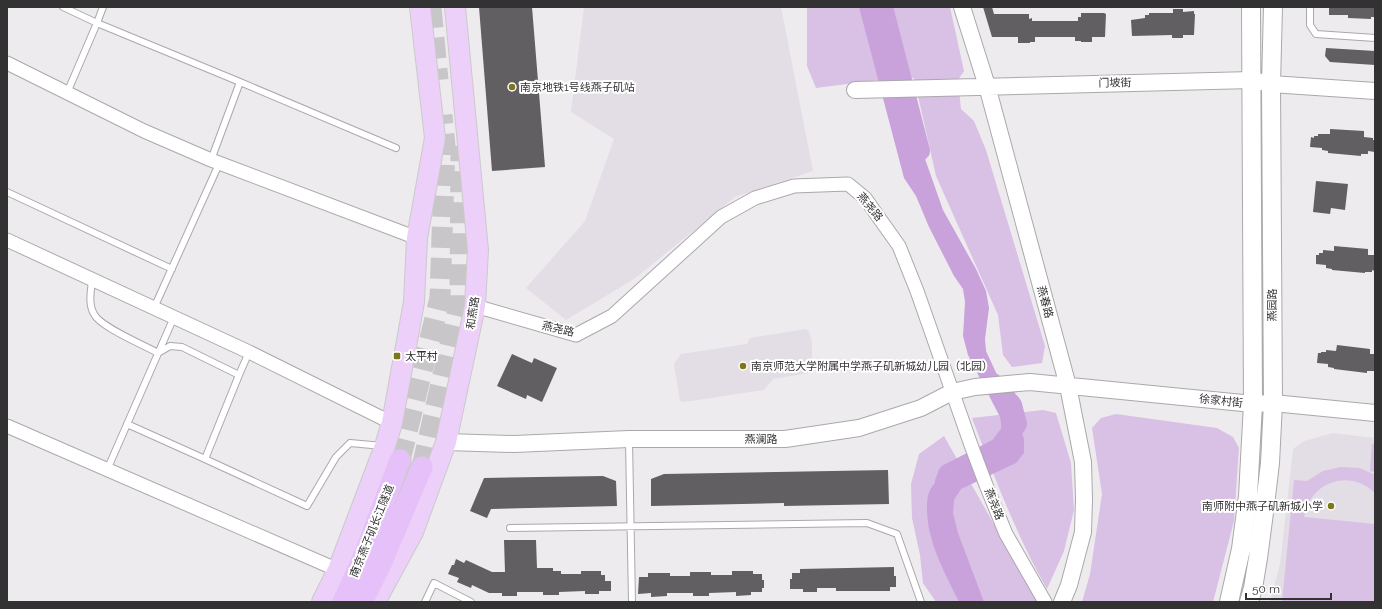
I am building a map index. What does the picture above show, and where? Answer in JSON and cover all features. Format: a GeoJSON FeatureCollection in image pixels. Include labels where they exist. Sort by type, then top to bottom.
{"type":"FeatureCollection","features":[{"type":"Feature","properties":{"kind":"highway","name":"南京燕子矶长江隧道"},"geometry":{"type":"LineString","coordinates":[[343,602],[365,553],[400,460]]}},
{"type":"Feature","properties":{"kind":"highway","name":"南京燕子矶长江隧道"},"geometry":{"type":"LineString","coordinates":[[362,602],[381,564],[422,467]]}},
{"type":"Feature","properties":{"kind":"main road"},"geometry":{"type":"LineString","coordinates":[[322,602],[338,570],[385,446],[392,422],[414,302],[417,238],[435,138],[420,7]]}},
{"type":"Feature","properties":{"kind":"main road","name":"和燕路"},"geometry":{"type":"LineString","coordinates":[[375,602],[413,532],[446,442],[475,306],[478,250],[455,7]]}},
{"type":"Feature","properties":{"kind":"main road","name":"燕园路"},"geometry":{"type":"LineString","coordinates":[[1229,602],[1241,549],[1248,496],[1253,404],[1251,7]]}},
{"type":"Feature","properties":{"kind":"main road","name":"燕园路"},"geometry":{"type":"LineString","coordinates":[[1248,602],[1253,588],[1265,505],[1270,463],[1273,403],[1271,84],[1273,7]]}},
{"type":"Feature","properties":{"kind":"street","name":"燕春路"},"geometry":{"type":"LineString","coordinates":[[962,7],[987,86],[1068,386],[1083,462],[1083,532],[1069,585],[1062,602]]}},
{"type":"Feature","properties":{"kind":"street"},"geometry":{"type":"LineString","coordinates":[[7,63],[144,131],[215,162],[417,238]]}},
{"type":"Feature","properties":{"kind":"street","name":"门坡街"},"geometry":{"type":"LineString","coordinates":[[855,90],[1252,80],[1271,84],[1375,91]]}},
{"type":"Feature","properties":{"kind":"street","name":"燕尧路"},"geometry":{"type":"LineString","coordinates":[[475,306],[576,335],[612,316],[721,217],[755,198],[794,186],[848,184],[865,198],[899,246],[917,291],[971,445],[1006,534],[1045,602]]}},
{"type":"Feature","properties":{"kind":"street"},"geometry":{"type":"LineString","coordinates":[[7,240],[249,352],[392,422]]}},
{"type":"Feature","properties":{"kind":"street","name":"燕澜路"},"geometry":{"type":"LineString","coordinates":[[446,442],[514,444],[629,439],[785,439],[860,428],[921,408],[952,392],[975,387],[1030,382],[1068,386]]}},
{"type":"Feature","properties":{"kind":"street","name":"徐家村街"},"geometry":{"type":"LineString","coordinates":[[1068,386],[1253,404],[1273,403],[1375,413]]}},
{"type":"Feature","properties":{"kind":"street"},"geometry":{"type":"LineString","coordinates":[[7,426],[338,570]]}},
{"type":"Feature","properties":{"kind":"lane"},"geometry":{"type":"LineString","coordinates":[[63,7],[97,23],[396,148]]}},
{"type":"Feature","properties":{"kind":"lane"},"geometry":{"type":"LineString","coordinates":[[67,93],[103,7]]}},
{"type":"Feature","properties":{"kind":"lane"},"geometry":{"type":"LineString","coordinates":[[1310,7],[1310,25],[1316,34],[1375,38]]}},
{"type":"Feature","properties":{"kind":"lane"},"geometry":{"type":"LineString","coordinates":[[154,308],[172,269],[215,162],[240,82]]}},
{"type":"Feature","properties":{"kind":"lane"},"geometry":{"type":"LineString","coordinates":[[7,192],[172,269]]}},
{"type":"Feature","properties":{"kind":"lane"},"geometry":{"type":"LineString","coordinates":[[92,280],[90,300],[94,315],[107,327],[158,353]]}},
{"type":"Feature","properties":{"kind":"lane"},"geometry":{"type":"LineString","coordinates":[[107,470],[174,317]]}},
{"type":"Feature","properties":{"kind":"lane"},"geometry":{"type":"LineString","coordinates":[[158,353],[170,346],[182,347],[239,375]]}},
{"type":"Feature","properties":{"kind":"lane"},"geometry":{"type":"LineString","coordinates":[[205,459],[249,352]]}},
{"type":"Feature","properties":{"kind":"lane"},"geometry":{"type":"LineString","coordinates":[[127,424],[307,506],[336,457],[350,443],[385,446]]}},
{"type":"Feature","properties":{"kind":"lane"},"geometry":{"type":"LineString","coordinates":[[629,439],[632,602]]}},
{"type":"Feature","properties":{"kind":"lane"},"geometry":{"type":"LineString","coordinates":[[510,528],[867,523],[897,534],[921,602]]}},
{"type":"Feature","properties":{"kind":"lane"},"geometry":{"type":"LineString","coordinates":[[425,602],[434,583],[471,602]]}},
{"type":"Feature","properties":{"kind":"shaded area"},"geometry":{"type":"Polygon","coordinates":[[[584,7],[781,7],[813,171],[735,197],[634,279],[566,320],[526,288],[585,221],[614,139],[571,112],[584,7]]]}},
{"type":"Feature","properties":{"kind":"shaded area"},"geometry":{"type":"Polygon","coordinates":[[[807,7],[950,7],[964,71],[958,80],[961,109],[974,121],[986,150],[1045,346],[1042,363],[1012,367],[1003,355],[998,315],[936,176],[914,78],[878,80],[816,88],[807,66],[807,7]]]}},
{"type":"Feature","properties":{"kind":"shaded area"},"geometry":{"type":"Polygon","coordinates":[[[859,7],[882,7],[911,119],[943,210],[976,269],[986,291],[989,308],[985,339],[986,351],[1018,420],[1024,439],[1024,453],[1016,463],[961,489],[954,500],[953,513],[958,533],[984,602],[959,602],[942,567],[929,531],[927,505],[928,495],[937,480],[952,471],[992,454],[1000,437],[1000,417],[968,355],[963,336],[965,302],[963,289],[954,276],[929,227],[916,196],[904,178],[859,7]]]}},
{"type":"Feature","properties":{"kind":"shaded area","name":"南京师范大学附属中学燕子矶新城幼儿园（北园）"},"geometry":{"type":"Polygon","coordinates":[[[806,329],[809,331],[812,342],[811,372],[773,379],[764,390],[684,402],[680,401],[674,364],[681,354],[747,344],[750,338],[806,329]]]}},
{"type":"Feature","properties":{"kind":"shaded area"},"geometry":{"type":"Polygon","coordinates":[[[1043,410],[1056,413],[1071,463],[1074,510],[1064,551],[1047,589],[1015,526],[972,418],[1043,410]]]}},
{"type":"Feature","properties":{"kind":"shaded area"},"geometry":{"type":"Polygon","coordinates":[[[1116,414],[1217,428],[1233,437],[1239,448],[1234,521],[1213,602],[1082,602],[1090,574],[1102,494],[1092,428],[1101,418],[1116,414]]]}},
{"type":"Feature","properties":{"kind":"shaded area","name":"南师附中燕子矶新城小学"},"geometry":{"type":"Polygon","coordinates":[[[1333,433],[1375,438],[1375,602],[1270,602],[1280,564],[1293,449],[1304,441],[1333,433]]]}},
{"type":"Feature","properties":{"kind":"shaded area"},"geometry":{"type":"Polygon","coordinates":[[[944,436],[1038,602],[936,602],[923,583],[920,555],[912,518],[911,484],[919,454],[944,436]]]}},
{"type":"Feature","properties":{"kind":"shaded area"},"geometry":{"type":"Polygon","coordinates":[[[1372,444],[1375,445],[1375,472],[1370,471],[1372,444]]]}},
{"type":"Feature","properties":{"kind":"shaded area"},"geometry":{"type":"Polygon","coordinates":[[[1341,467],[1360,468],[1375,475],[1375,493],[1365,485],[1354,481],[1343,480],[1332,482],[1322,487],[1314,495],[1308,505],[1304,517],[1375,524],[1375,602],[1282,602],[1294,480],[1307,481],[1323,471],[1341,467]]]}},
{"type":"Feature","properties":{"kind":"building","name":"南京地铁1号线燕子矶站"},"geometry":{"type":"Polygon","coordinates":[[[479,7],[532,7],[545,167],[492,171],[479,7]]]}},
{"type":"Feature","properties":{"kind":"building"},"geometry":{"type":"Polygon","coordinates":[[[983,7],[992,7],[994,14],[1029,14],[1029,19],[1032,18],[1032,21],[1078,21],[1078,17],[1081,17],[1081,13],[1104,13],[1106,14],[1105,37],[1092,37],[1092,42],[1081,42],[1075,41],[1075,37],[1035,37],[1035,42],[1018,43],[1018,37],[992,37],[983,7]]]}},
{"type":"Feature","properties":{"kind":"building"},"geometry":{"type":"Polygon","coordinates":[[[1329,7],[1375,7],[1375,17],[1371,17],[1371,19],[1348,18],[1348,15],[1329,15],[1329,7]]]}},
{"type":"Feature","properties":{"kind":"building"},"geometry":{"type":"Polygon","coordinates":[[[1173,9],[1183,9],[1183,12],[1194,11],[1194,35],[1183,35],[1183,38],[1172,38],[1172,35],[1132,36],[1131,20],[1145,18],[1145,15],[1149,15],[1149,13],[1173,13],[1173,9]]]}},
{"type":"Feature","properties":{"kind":"building"},"geometry":{"type":"Polygon","coordinates":[[[1326,48],[1375,51],[1375,65],[1330,62],[1325,56],[1326,48]]]}},
{"type":"Feature","properties":{"kind":"building"},"geometry":{"type":"Polygon","coordinates":[[[1330,129],[1364,131],[1364,137],[1373,138],[1373,140],[1375,140],[1375,152],[1368,151],[1368,154],[1361,154],[1361,156],[1328,153],[1328,151],[1322,150],[1322,148],[1310,147],[1311,137],[1314,138],[1314,136],[1318,136],[1318,134],[1330,134],[1330,129]]]}},
{"type":"Feature","properties":{"kind":"building"},"geometry":{"type":"Polygon","coordinates":[[[1316,181],[1348,184],[1345,210],[1331,208],[1330,214],[1313,212],[1316,181]]]}},
{"type":"Feature","properties":{"kind":"building"},"geometry":{"type":"Polygon","coordinates":[[[1334,246],[1368,249],[1368,255],[1375,255],[1375,271],[1372,270],[1372,272],[1365,273],[1332,270],[1326,268],[1326,265],[1316,264],[1316,255],[1323,253],[1323,250],[1334,251],[1334,246]]]}},
{"type":"Feature","properties":{"kind":"building"},"geometry":{"type":"Polygon","coordinates":[[[1337,345],[1370,349],[1370,354],[1375,354],[1374,371],[1367,371],[1367,373],[1334,369],[1328,367],[1328,364],[1317,363],[1318,353],[1326,352],[1326,350],[1336,351],[1337,345]]]}},
{"type":"Feature","properties":{"kind":"building"},"geometry":{"type":"Polygon","coordinates":[[[512,354],[532,363],[534,358],[557,368],[542,402],[527,395],[526,399],[497,386],[512,354]]]}},
{"type":"Feature","properties":{"kind":"building"},"geometry":{"type":"Polygon","coordinates":[[[888,470],[889,504],[784,506],[784,503],[651,506],[651,479],[664,474],[888,470]]]}},
{"type":"Feature","properties":{"kind":"building"},"geometry":{"type":"Polygon","coordinates":[[[603,476],[616,481],[617,506],[491,509],[487,518],[470,511],[484,478],[603,476]]]}},
{"type":"Feature","properties":{"kind":"building"},"geometry":{"type":"Polygon","coordinates":[[[504,540],[536,540],[537,568],[553,568],[553,571],[561,571],[561,574],[581,574],[581,571],[601,571],[601,575],[605,575],[605,581],[611,581],[611,591],[599,591],[599,594],[585,594],[585,591],[559,592],[559,595],[543,595],[543,592],[517,592],[517,596],[502,596],[502,593],[489,593],[472,585],[471,588],[457,582],[459,578],[448,574],[456,559],[464,563],[466,560],[492,572],[505,572],[504,540]]]}},
{"type":"Feature","properties":{"kind":"building"},"geometry":{"type":"Polygon","coordinates":[[[894,567],[896,587],[890,587],[890,591],[836,591],[836,588],[817,588],[817,592],[803,592],[803,589],[790,589],[790,579],[792,579],[792,573],[800,573],[800,569],[894,567]]]}},
{"type":"Feature","properties":{"kind":"building"},"geometry":{"type":"Polygon","coordinates":[[[732,571],[753,571],[753,574],[762,574],[764,588],[762,588],[762,592],[751,592],[751,595],[736,596],[736,592],[709,593],[709,596],[693,596],[693,593],[667,593],[667,596],[651,597],[651,593],[638,594],[639,577],[648,577],[648,573],[670,573],[670,576],[690,576],[690,572],[711,572],[711,575],[732,575],[732,571]]]}},
{"type":"Feature","properties":{"kind":"waterway"},"geometry":{"type":"LineString","coordinates":[[883,7],[920,151]]}},
{"type":"Feature","properties":{"kind":"waterway"},"geometry":{"type":"LineString","coordinates":[[945,482],[948,474],[999,448],[1017,424],[1012,405],[993,383]]}},
{"type":"Feature","properties":{"kind":"tunnel"},"geometry":{"type":"LineString","coordinates":[[431,7],[438,80]]}},
{"type":"Feature","properties":{"kind":"tunnel"},"geometry":{"type":"LineString","coordinates":[[400,460],[440,298],[445,146],[442,115]]}},
{"type":"Feature","properties":{"kind":"tunnel"},"geometry":{"type":"LineString","coordinates":[[422,467],[460,301],[461,146]]}},
{"type":"Feature","properties":{"kind":"place","name":"南京地铁1号线燕子矶站"},"geometry":{"type":"Point","coordinates":[512,87]}},
{"type":"Feature","properties":{"kind":"place","name":"太平村"},"geometry":{"type":"Point","coordinates":[397,356]}},
{"type":"Feature","properties":{"kind":"place","name":"南京师范大学附属中学燕子矶新城幼儿园（北园）"},"geometry":{"type":"Point","coordinates":[743,366]}},
{"type":"Feature","properties":{"kind":"place","name":"南师附中燕子矶新城小学"},"geometry":{"type":"Point","coordinates":[1331,506]}}]}
